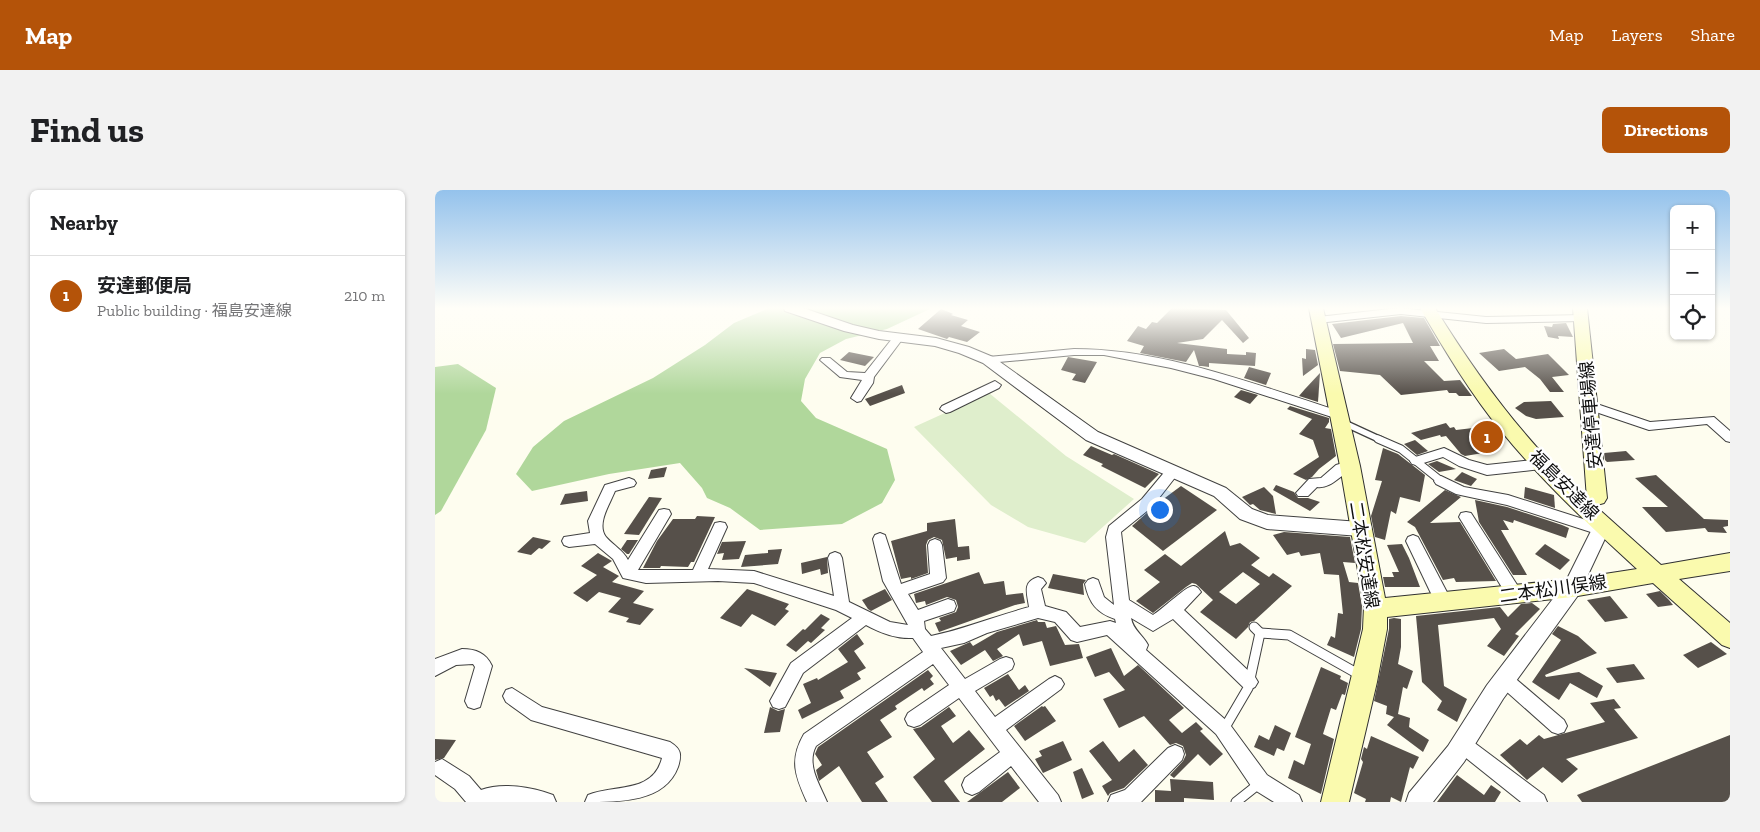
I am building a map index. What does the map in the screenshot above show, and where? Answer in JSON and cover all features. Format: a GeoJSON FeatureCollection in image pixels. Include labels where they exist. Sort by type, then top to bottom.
{"type":"FeatureCollection","features":[{"type":"Feature","properties":{"kind":"main road","name":"二本松安達線"},"geometry":{"type":"LineString","coordinates":[[1322,337],[1349,466],[1375,606],[1375,630],[1335,802]]}},
{"type":"Feature","properties":{"kind":"main road","name":"福島安達線"},"geometry":{"type":"LineString","coordinates":[[1445,337],[1483,395],[1508,428],[1541,464],[1601,526],[1657,572],[1730,638]]}},
{"type":"Feature","properties":{"kind":"main road","name":"安達停車場線"},"geometry":{"type":"LineString","coordinates":[[1583,337],[1597,498]]}},
{"type":"Feature","properties":{"kind":"main road","name":"二本松川俣線"},"geometry":{"type":"LineString","coordinates":[[1375,606],[1389,608],[1444,603],[1572,588],[1657,572],[1730,562]]}},
{"type":"Feature","properties":{"kind":"street"},"geometry":{"type":"LineString","coordinates":[[857,398],[868,377],[899,337],[943,344],[988,360],[1092,436],[1220,492],[1246,514],[1257,520],[1360,529]]}},
{"type":"Feature","properties":{"kind":"street"},"geometry":{"type":"LineString","coordinates":[[988,360],[1074,352],[1104,352],[1209,374],[1338,418]]}},
{"type":"Feature","properties":{"kind":"street"},"geometry":{"type":"LineString","coordinates":[[826,360],[844,375],[868,377]]}},
{"type":"Feature","properties":{"kind":"street"},"geometry":{"type":"LineString","coordinates":[[946,409],[995,385]]}},
{"type":"Feature","properties":{"kind":"street"},"geometry":{"type":"LineString","coordinates":[[1588,405],[1649,426],[1711,420],[1730,438]]}},
{"type":"Feature","properties":{"kind":"street"},"geometry":{"type":"LineString","coordinates":[[1417,461],[1444,452],[1465,463],[1487,470],[1541,464]]}},
{"type":"Feature","properties":{"kind":"street"},"geometry":{"type":"LineString","coordinates":[[1303,493],[1314,482],[1324,483],[1341,468],[1349,466]]}},
{"type":"Feature","properties":{"kind":"street"},"geometry":{"type":"LineString","coordinates":[[1164,679],[1158,664],[1128,632],[1121,609],[1113,537],[1114,530],[1147,503],[1172,472]]}},
{"type":"Feature","properties":{"kind":"street"},"geometry":{"type":"LineString","coordinates":[[1418,802],[1462,744],[1504,679],[1572,588],[1601,526],[1508,500],[1461,491],[1441,481]]}},
{"type":"Feature","properties":{"kind":"street"},"geometry":{"type":"LineString","coordinates":[[628,574],[618,556],[598,538],[595,521],[611,486],[629,483]]}},
{"type":"Feature","properties":{"kind":"street"},"geometry":{"type":"LineString","coordinates":[[628,574],[664,514]]}},
{"type":"Feature","properties":{"kind":"street"},"geometry":{"type":"LineString","coordinates":[[1467,517],[1492,561],[1515,595]]}},
{"type":"Feature","properties":{"kind":"street"},"geometry":{"type":"LineString","coordinates":[[697,576],[720,527]]}},
{"type":"Feature","properties":{"kind":"street"},"geometry":{"type":"LineString","coordinates":[[569,541],[598,538]]}},
{"type":"Feature","properties":{"kind":"street"},"geometry":{"type":"LineString","coordinates":[[880,539],[891,581],[923,637],[1051,802]]}},
{"type":"Feature","properties":{"kind":"street"},"geometry":{"type":"LineString","coordinates":[[1413,541],[1444,603]]}},
{"type":"Feature","properties":{"kind":"street"},"geometry":{"type":"LineString","coordinates":[[898,591],[938,578],[935,545]]}},
{"type":"Feature","properties":{"kind":"street"},"geometry":{"type":"LineString","coordinates":[[835,558],[842,596],[841,605]]}},
{"type":"Feature","properties":{"kind":"street"},"geometry":{"type":"LineString","coordinates":[[628,574],[646,577],[718,575],[754,578],[841,605],[887,628],[923,637],[964,636],[983,627],[1038,611],[1060,617],[1077,636],[1110,628],[1223,731],[1261,782],[1292,802]]}},
{"type":"Feature","properties":{"kind":"street"},"geometry":{"type":"LineString","coordinates":[[1038,583],[1033,587],[1038,611]]}},
{"type":"Feature","properties":{"kind":"street"},"geometry":{"type":"LineString","coordinates":[[1093,584],[1096,599],[1107,610],[1121,609],[1153,624],[1174,610],[1193,592]]}},
{"type":"Feature","properties":{"kind":"street"},"geometry":{"type":"LineString","coordinates":[[817,802],[804,772],[803,761],[806,745],[923,637],[947,606]]}},
{"type":"Feature","properties":{"kind":"street"},"geometry":{"type":"LineString","coordinates":[[1174,610],[1249,682]]}},
{"type":"Feature","properties":{"kind":"street"},"geometry":{"type":"LineString","coordinates":[[779,701],[797,668],[865,617]]}},
{"type":"Feature","properties":{"kind":"street"},"geometry":{"type":"LineString","coordinates":[[435,668],[451,658],[462,655],[479,659],[484,666],[474,701]]}},
{"type":"Feature","properties":{"kind":"street"},"geometry":{"type":"LineString","coordinates":[[914,719],[962,688],[1006,664]]}},
{"type":"Feature","properties":{"kind":"street"},"geometry":{"type":"LineString","coordinates":[[1504,679],[1558,726]]}},
{"type":"Feature","properties":{"kind":"street"},"geometry":{"type":"LineString","coordinates":[[993,728],[1055,684]]}},
{"type":"Feature","properties":{"kind":"street"},"geometry":{"type":"LineString","coordinates":[[513,696],[537,714],[663,748],[672,754],[663,779],[647,793],[595,802]]}},
{"type":"Feature","properties":{"kind":"street"},"geometry":{"type":"LineString","coordinates":[[1462,744],[1537,802]]}},
{"type":"Feature","properties":{"kind":"street"},"geometry":{"type":"LineString","coordinates":[[972,784],[1013,753]]}},
{"type":"Feature","properties":{"kind":"street"},"geometry":{"type":"LineString","coordinates":[[1118,802],[1131,798],[1175,754]]}},
{"type":"Feature","properties":{"kind":"street"},"geometry":{"type":"LineString","coordinates":[[442,768],[473,792],[476,802],[490,796],[508,796],[546,802]]}},
{"type":"Feature","properties":{"kind":"lane"},"geometry":{"type":"LineString","coordinates":[[1338,418],[1394,445],[1441,481]]}},
{"type":"Feature","properties":{"kind":"lane","name":"安達停車場線"},"geometry":{"type":"LineString","coordinates":[[1597,498],[1601,526]]}},
{"type":"Feature","properties":{"kind":"lane"},"geometry":{"type":"LineString","coordinates":[[1223,731],[1248,688],[1257,630],[1289,635],[1365,677]]}},
{"type":"Feature","properties":{"kind":"lane"},"geometry":{"type":"LineString","coordinates":[[1236,802],[1261,782]]}},
{"type":"Feature","properties":{"kind":"green space"},"geometry":{"type":"Polygon","coordinates":[[[716,337],[856,337],[846,339],[820,353],[805,379],[801,401],[816,418],[887,449],[895,480],[882,503],[842,524],[760,530],[730,508],[707,498],[702,488],[680,463],[609,474],[532,491],[516,474],[533,447],[564,421],[653,378],[716,337]]]}},
{"type":"Feature","properties":{"kind":"green space"},"geometry":{"type":"Polygon","coordinates":[[[458,364],[496,388],[486,430],[441,511],[435,515],[435,367],[458,364]]]}},
{"type":"Feature","properties":{"kind":"green space"},"geometry":{"type":"Polygon","coordinates":[[[989,393],[1066,456],[1134,499],[1085,543],[1028,527],[991,505],[914,427],[989,393]]]}},
{"type":"Feature","properties":{"kind":"building"},"geometry":{"type":"Polygon","coordinates":[[[940,337],[974,337],[967,342],[949,337],[947,339],[940,337]]]}},
{"type":"Feature","properties":{"kind":"building"},"geometry":{"type":"Polygon","coordinates":[[[1130,337],[1205,337],[1203,339],[1177,343],[1227,349],[1227,354],[1246,355],[1246,352],[1256,353],[1255,366],[1209,363],[1209,367],[1199,366],[1194,350],[1186,362],[1140,353],[1144,346],[1127,341],[1130,337]]]}},
{"type":"Feature","properties":{"kind":"building"},"geometry":{"type":"Polygon","coordinates":[[[1237,337],[1248,337],[1249,338],[1243,343],[1237,337]]]}},
{"type":"Feature","properties":{"kind":"building"},"geometry":{"type":"Polygon","coordinates":[[[1410,337],[1435,337],[1440,346],[1430,346],[1439,361],[1424,361],[1444,381],[1460,380],[1472,396],[1459,396],[1456,393],[1449,393],[1447,390],[1401,395],[1380,375],[1340,371],[1333,344],[1413,343],[1410,337]]]}},
{"type":"Feature","properties":{"kind":"building"},"geometry":{"type":"Polygon","coordinates":[[[1306,349],[1315,350],[1318,365],[1303,376],[1302,358],[1306,359],[1306,349]]]}},
{"type":"Feature","properties":{"kind":"building"},"geometry":{"type":"Polygon","coordinates":[[[1504,349],[1516,359],[1548,354],[1569,375],[1552,377],[1564,392],[1550,392],[1540,379],[1525,367],[1499,371],[1479,353],[1504,349]]]}},
{"type":"Feature","properties":{"kind":"building"},"geometry":{"type":"Polygon","coordinates":[[[849,352],[874,357],[865,366],[840,360],[849,352]]]}},
{"type":"Feature","properties":{"kind":"building"},"geometry":{"type":"Polygon","coordinates":[[[1068,357],[1097,362],[1085,383],[1072,380],[1076,374],[1061,370],[1068,357]]]}},
{"type":"Feature","properties":{"kind":"building"},"geometry":{"type":"Polygon","coordinates":[[[1249,367],[1271,373],[1266,385],[1244,378],[1249,367]]]}},
{"type":"Feature","properties":{"kind":"building"},"geometry":{"type":"Polygon","coordinates":[[[1320,373],[1318,402],[1299,396],[1305,389],[1320,373]]]}},
{"type":"Feature","properties":{"kind":"building"},"geometry":{"type":"Polygon","coordinates":[[[902,385],[905,393],[870,406],[865,399],[902,385]]]}},
{"type":"Feature","properties":{"kind":"building"},"geometry":{"type":"Polygon","coordinates":[[[1241,390],[1258,395],[1250,404],[1234,397],[1241,390]]]}},
{"type":"Feature","properties":{"kind":"building"},"geometry":{"type":"Polygon","coordinates":[[[1551,401],[1564,417],[1536,419],[1526,416],[1515,408],[1524,402],[1551,401]]]}},
{"type":"Feature","properties":{"kind":"building"},"geometry":{"type":"Polygon","coordinates":[[[1290,406],[1329,418],[1325,428],[1331,429],[1336,456],[1306,480],[1293,474],[1319,457],[1313,440],[1299,434],[1312,419],[1287,409],[1290,406]]]}},
{"type":"Feature","properties":{"kind":"building"},"geometry":{"type":"Polygon","coordinates":[[[1446,423],[1450,428],[1454,427],[1456,430],[1490,426],[1503,443],[1483,445],[1489,452],[1465,456],[1461,454],[1446,436],[1441,437],[1440,435],[1421,440],[1411,433],[1446,423]]]}},
{"type":"Feature","properties":{"kind":"building"},"geometry":{"type":"Polygon","coordinates":[[[1415,440],[1428,451],[1417,455],[1404,444],[1415,440]]]}},
{"type":"Feature","properties":{"kind":"building"},"geometry":{"type":"Polygon","coordinates":[[[1091,446],[1159,474],[1145,488],[1083,455],[1091,446]]]}},
{"type":"Feature","properties":{"kind":"building"},"geometry":{"type":"Polygon","coordinates":[[[1383,448],[1398,454],[1425,475],[1420,502],[1400,497],[1396,514],[1391,511],[1385,540],[1375,537],[1371,516],[1382,481],[1375,480],[1383,448]]]}},
{"type":"Feature","properties":{"kind":"building"},"geometry":{"type":"Polygon","coordinates":[[[1626,451],[1635,460],[1607,462],[1605,460],[1604,453],[1626,451]]]}},
{"type":"Feature","properties":{"kind":"building"},"geometry":{"type":"Polygon","coordinates":[[[1437,461],[1456,469],[1439,472],[1428,464],[1437,461]]]}},
{"type":"Feature","properties":{"kind":"building"},"geometry":{"type":"Polygon","coordinates":[[[667,467],[664,477],[648,479],[651,470],[667,467]]]}},
{"type":"Feature","properties":{"kind":"building"},"geometry":{"type":"Polygon","coordinates":[[[1462,472],[1477,479],[1471,486],[1454,480],[1462,472]]]}},
{"type":"Feature","properties":{"kind":"building"},"geometry":{"type":"Polygon","coordinates":[[[1656,475],[1704,519],[1728,520],[1728,526],[1723,527],[1727,533],[1708,532],[1705,528],[1666,532],[1642,507],[1668,507],[1635,478],[1656,475]]]}},
{"type":"Feature","properties":{"kind":"building"},"geometry":{"type":"Polygon","coordinates":[[[1276,485],[1294,492],[1298,498],[1308,498],[1320,502],[1310,511],[1273,490],[1276,485]]]}},
{"type":"Feature","properties":{"kind":"building"},"geometry":{"type":"Polygon","coordinates":[[[1181,486],[1217,510],[1163,551],[1132,526],[1181,486]]]}},
{"type":"Feature","properties":{"kind":"building"},"geometry":{"type":"Polygon","coordinates":[[[1264,487],[1273,496],[1276,514],[1260,510],[1253,504],[1250,505],[1242,497],[1264,487]]]}},
{"type":"Feature","properties":{"kind":"building"},"geometry":{"type":"Polygon","coordinates":[[[1525,487],[1554,495],[1555,508],[1524,498],[1525,487]]]}},
{"type":"Feature","properties":{"kind":"building"},"geometry":{"type":"Polygon","coordinates":[[[1445,490],[1461,497],[1430,523],[1460,522],[1496,581],[1456,582],[1454,578],[1443,580],[1415,527],[1407,522],[1445,490]]]}},
{"type":"Feature","properties":{"kind":"building"},"geometry":{"type":"Polygon","coordinates":[[[587,491],[588,501],[560,505],[565,494],[587,491]]]}},
{"type":"Feature","properties":{"kind":"building"},"geometry":{"type":"Polygon","coordinates":[[[649,497],[662,498],[639,535],[624,534],[649,497]]]}},
{"type":"Feature","properties":{"kind":"building"},"geometry":{"type":"Polygon","coordinates":[[[1475,500],[1507,507],[1562,525],[1569,528],[1566,538],[1514,520],[1513,523],[1503,520],[1509,530],[1501,530],[1527,575],[1513,575],[1479,522],[1475,500]]]}},
{"type":"Feature","properties":{"kind":"building"},"geometry":{"type":"Polygon","coordinates":[[[697,516],[715,517],[694,562],[691,562],[688,567],[661,566],[660,568],[643,568],[657,541],[673,519],[695,519],[697,516]]]}},
{"type":"Feature","properties":{"kind":"building"},"geometry":{"type":"Polygon","coordinates":[[[955,519],[958,547],[969,546],[970,559],[957,561],[957,557],[946,559],[942,540],[934,537],[928,540],[926,545],[928,573],[911,579],[911,577],[901,579],[891,541],[927,531],[927,523],[955,519]]]}},
{"type":"Feature","properties":{"kind":"building"},"geometry":{"type":"Polygon","coordinates":[[[1225,531],[1230,546],[1240,543],[1260,558],[1251,565],[1269,577],[1273,573],[1292,586],[1254,621],[1250,622],[1248,627],[1236,639],[1200,612],[1213,600],[1196,584],[1192,583],[1186,587],[1153,613],[1136,601],[1160,582],[1144,570],[1165,554],[1181,566],[1225,531]],[[1243,572],[1219,592],[1236,604],[1260,584],[1243,572]]]}},
{"type":"Feature","properties":{"kind":"building"},"geometry":{"type":"Polygon","coordinates":[[[1284,532],[1350,537],[1355,563],[1343,562],[1349,582],[1358,583],[1362,606],[1361,629],[1354,657],[1327,645],[1331,636],[1335,638],[1338,613],[1343,614],[1339,575],[1324,574],[1320,553],[1301,556],[1299,552],[1287,555],[1273,535],[1284,532]]]}},
{"type":"Feature","properties":{"kind":"building"},"geometry":{"type":"Polygon","coordinates":[[[533,537],[551,541],[531,555],[517,552],[533,537]]]}},
{"type":"Feature","properties":{"kind":"building"},"geometry":{"type":"Polygon","coordinates":[[[627,540],[638,540],[629,554],[621,549],[627,540]]]}},
{"type":"Feature","properties":{"kind":"building"},"geometry":{"type":"Polygon","coordinates":[[[746,541],[739,559],[722,560],[724,553],[717,554],[722,542],[746,541]]]}},
{"type":"Feature","properties":{"kind":"building"},"geometry":{"type":"Polygon","coordinates":[[[1402,544],[1420,587],[1385,587],[1383,577],[1394,577],[1392,572],[1399,572],[1387,545],[1402,544]]]}},
{"type":"Feature","properties":{"kind":"building"},"geometry":{"type":"Polygon","coordinates":[[[1545,544],[1570,560],[1560,570],[1535,554],[1545,544]]]}},
{"type":"Feature","properties":{"kind":"building"},"geometry":{"type":"Polygon","coordinates":[[[782,549],[778,564],[741,567],[745,555],[768,553],[768,550],[782,549]]]}},
{"type":"Feature","properties":{"kind":"building"},"geometry":{"type":"Polygon","coordinates":[[[598,553],[612,561],[603,567],[619,576],[612,582],[644,591],[633,603],[654,609],[640,625],[626,622],[629,618],[608,612],[621,598],[599,592],[587,602],[573,593],[597,575],[581,566],[598,553]]]}},
{"type":"Feature","properties":{"kind":"building"},"geometry":{"type":"Polygon","coordinates":[[[827,557],[828,573],[821,575],[820,569],[802,574],[801,563],[827,557]]]}},
{"type":"Feature","properties":{"kind":"building"},"geometry":{"type":"Polygon","coordinates":[[[979,572],[984,584],[1004,581],[1006,595],[1023,593],[1025,603],[939,632],[935,623],[941,621],[939,618],[956,612],[958,607],[956,600],[947,597],[926,605],[925,601],[916,603],[914,594],[979,572]]]}},
{"type":"Feature","properties":{"kind":"building"},"geometry":{"type":"Polygon","coordinates":[[[1053,574],[1086,580],[1083,584],[1084,595],[1048,588],[1053,574]]]}},
{"type":"Feature","properties":{"kind":"building"},"geometry":{"type":"Polygon","coordinates":[[[747,589],[789,604],[785,609],[789,611],[775,626],[752,614],[741,627],[720,618],[747,589]]]}},
{"type":"Feature","properties":{"kind":"building"},"geometry":{"type":"Polygon","coordinates":[[[885,589],[892,600],[871,611],[868,609],[862,600],[885,589]]]}},
{"type":"Feature","properties":{"kind":"building"},"geometry":{"type":"Polygon","coordinates":[[[1660,591],[1673,605],[1658,607],[1646,594],[1660,591]]]}},
{"type":"Feature","properties":{"kind":"building"},"geometry":{"type":"Polygon","coordinates":[[[1610,596],[1628,618],[1605,622],[1587,600],[1610,596]]]}},
{"type":"Feature","properties":{"kind":"building"},"geometry":{"type":"Polygon","coordinates":[[[1532,603],[1540,609],[1515,634],[1519,636],[1504,656],[1487,646],[1501,629],[1494,618],[1438,625],[1444,686],[1467,699],[1457,722],[1437,710],[1442,701],[1422,682],[1416,616],[1500,607],[1508,617],[1521,604],[1532,603]]]}},
{"type":"Feature","properties":{"kind":"building"},"geometry":{"type":"Polygon","coordinates":[[[821,614],[830,619],[821,628],[825,630],[811,643],[808,641],[796,652],[786,645],[803,629],[805,630],[821,614]]]}},
{"type":"Feature","properties":{"kind":"building"},"geometry":{"type":"Polygon","coordinates":[[[1389,619],[1401,619],[1401,647],[1398,664],[1413,671],[1407,689],[1403,687],[1398,714],[1410,718],[1409,727],[1429,740],[1423,752],[1387,725],[1394,717],[1386,714],[1387,706],[1374,701],[1389,629],[1389,619]]]}},
{"type":"Feature","properties":{"kind":"building"},"geometry":{"type":"Polygon","coordinates":[[[1037,620],[1038,622],[1045,622],[1047,628],[1056,626],[1065,645],[1079,644],[1083,658],[1050,666],[1042,641],[1023,646],[1019,634],[997,649],[1003,656],[993,661],[985,650],[961,665],[950,651],[970,642],[973,646],[997,632],[1037,620]]]}},
{"type":"Feature","properties":{"kind":"building"},"geometry":{"type":"Polygon","coordinates":[[[1558,626],[1578,636],[1597,653],[1545,675],[1546,677],[1579,672],[1603,686],[1597,698],[1570,683],[1559,700],[1532,682],[1561,640],[1552,634],[1558,626]]]}},
{"type":"Feature","properties":{"kind":"building"},"geometry":{"type":"Polygon","coordinates":[[[857,634],[864,644],[854,651],[866,668],[857,673],[861,679],[840,691],[844,698],[802,719],[798,710],[811,703],[803,684],[817,678],[818,680],[848,662],[838,649],[857,634]]]}},
{"type":"Feature","properties":{"kind":"building"},"geometry":{"type":"Polygon","coordinates":[[[1711,642],[1727,654],[1698,668],[1683,655],[1711,642]]]}},
{"type":"Feature","properties":{"kind":"building"},"geometry":{"type":"Polygon","coordinates":[[[1111,648],[1124,676],[1138,665],[1184,708],[1169,720],[1182,733],[1196,722],[1203,729],[1200,731],[1223,754],[1210,766],[1198,754],[1174,778],[1170,775],[1186,755],[1183,746],[1176,743],[1170,745],[1144,716],[1119,728],[1103,699],[1125,690],[1109,672],[1095,677],[1086,657],[1111,648]]]}},
{"type":"Feature","properties":{"kind":"building"},"geometry":{"type":"Polygon","coordinates":[[[1634,664],[1645,679],[1617,683],[1606,668],[1634,664]]]}},
{"type":"Feature","properties":{"kind":"building"},"geometry":{"type":"Polygon","coordinates":[[[1321,667],[1341,676],[1340,679],[1348,683],[1345,695],[1342,694],[1336,710],[1331,708],[1323,734],[1334,739],[1321,794],[1288,778],[1294,760],[1304,765],[1311,744],[1295,737],[1321,667]]]}},
{"type":"Feature","properties":{"kind":"building"},"geometry":{"type":"Polygon","coordinates":[[[744,668],[777,673],[770,687],[744,668]]]}},
{"type":"Feature","properties":{"kind":"building"},"geometry":{"type":"Polygon","coordinates":[[[928,670],[933,676],[930,679],[934,684],[924,691],[922,688],[895,706],[897,709],[880,720],[892,737],[867,752],[884,777],[875,783],[888,802],[862,802],[839,766],[819,781],[816,770],[822,765],[815,754],[818,747],[928,670]]]}},
{"type":"Feature","properties":{"kind":"building"},"geometry":{"type":"Polygon","coordinates":[[[1008,674],[1019,690],[1025,685],[1029,691],[1005,707],[999,699],[996,701],[993,695],[990,697],[984,688],[1008,674]]]}},
{"type":"Feature","properties":{"kind":"building"},"geometry":{"type":"Polygon","coordinates":[[[1614,699],[1621,708],[1614,709],[1638,738],[1566,759],[1578,769],[1562,783],[1543,767],[1527,780],[1500,755],[1520,739],[1527,745],[1539,735],[1544,739],[1605,722],[1590,703],[1614,699]]]}},
{"type":"Feature","properties":{"kind":"building"},"geometry":{"type":"Polygon","coordinates":[[[1042,706],[1045,706],[1056,721],[1025,741],[1014,726],[1042,706]]]}},
{"type":"Feature","properties":{"kind":"building"},"geometry":{"type":"Polygon","coordinates":[[[770,707],[778,711],[785,709],[780,732],[764,733],[770,707]]]}},
{"type":"Feature","properties":{"kind":"building"},"geometry":{"type":"Polygon","coordinates":[[[949,707],[956,716],[941,726],[953,743],[969,730],[985,749],[944,781],[960,802],[932,802],[913,777],[935,759],[913,729],[921,727],[949,707]]]}},
{"type":"Feature","properties":{"kind":"building"},"geometry":{"type":"Polygon","coordinates":[[[1275,725],[1291,733],[1284,751],[1277,748],[1274,756],[1254,747],[1259,735],[1269,740],[1275,725]]]}},
{"type":"Feature","properties":{"kind":"building"},"geometry":{"type":"Polygon","coordinates":[[[1730,735],[1730,802],[1582,802],[1577,795],[1730,735]]]}},
{"type":"Feature","properties":{"kind":"building"},"geometry":{"type":"Polygon","coordinates":[[[1371,736],[1419,757],[1413,769],[1410,767],[1401,802],[1391,797],[1390,802],[1365,802],[1366,799],[1354,793],[1363,762],[1361,759],[1364,747],[1367,749],[1371,736]]]}},
{"type":"Feature","properties":{"kind":"building"},"geometry":{"type":"Polygon","coordinates":[[[435,739],[456,740],[444,758],[435,760],[435,739]]]}},
{"type":"Feature","properties":{"kind":"building"},"geometry":{"type":"Polygon","coordinates":[[[1063,741],[1072,760],[1043,773],[1035,759],[1042,756],[1039,751],[1063,741]]]}},
{"type":"Feature","properties":{"kind":"building"},"geometry":{"type":"Polygon","coordinates":[[[1103,741],[1119,762],[1134,749],[1148,765],[1124,788],[1110,793],[1108,796],[1102,786],[1112,780],[1089,751],[1103,741]]]}},
{"type":"Feature","properties":{"kind":"building"},"geometry":{"type":"Polygon","coordinates":[[[1082,768],[1094,794],[1082,799],[1073,772],[1082,768]]]}},
{"type":"Feature","properties":{"kind":"building"},"geometry":{"type":"Polygon","coordinates":[[[1008,772],[1020,788],[1002,802],[967,802],[1008,772]]]}},
{"type":"Feature","properties":{"kind":"building"},"geometry":{"type":"Polygon","coordinates":[[[1457,775],[1484,795],[1491,785],[1501,792],[1495,802],[1437,802],[1457,775]]]}},
{"type":"Feature","properties":{"kind":"building"},"geometry":{"type":"Polygon","coordinates":[[[1170,779],[1213,782],[1214,800],[1184,798],[1184,802],[1155,802],[1155,790],[1171,791],[1170,779]]]}},
{"type":"Feature","properties":{"kind":"place","name":"安達郵便局"},"geometry":{"type":"Point","coordinates":[1487,437]}}]}
